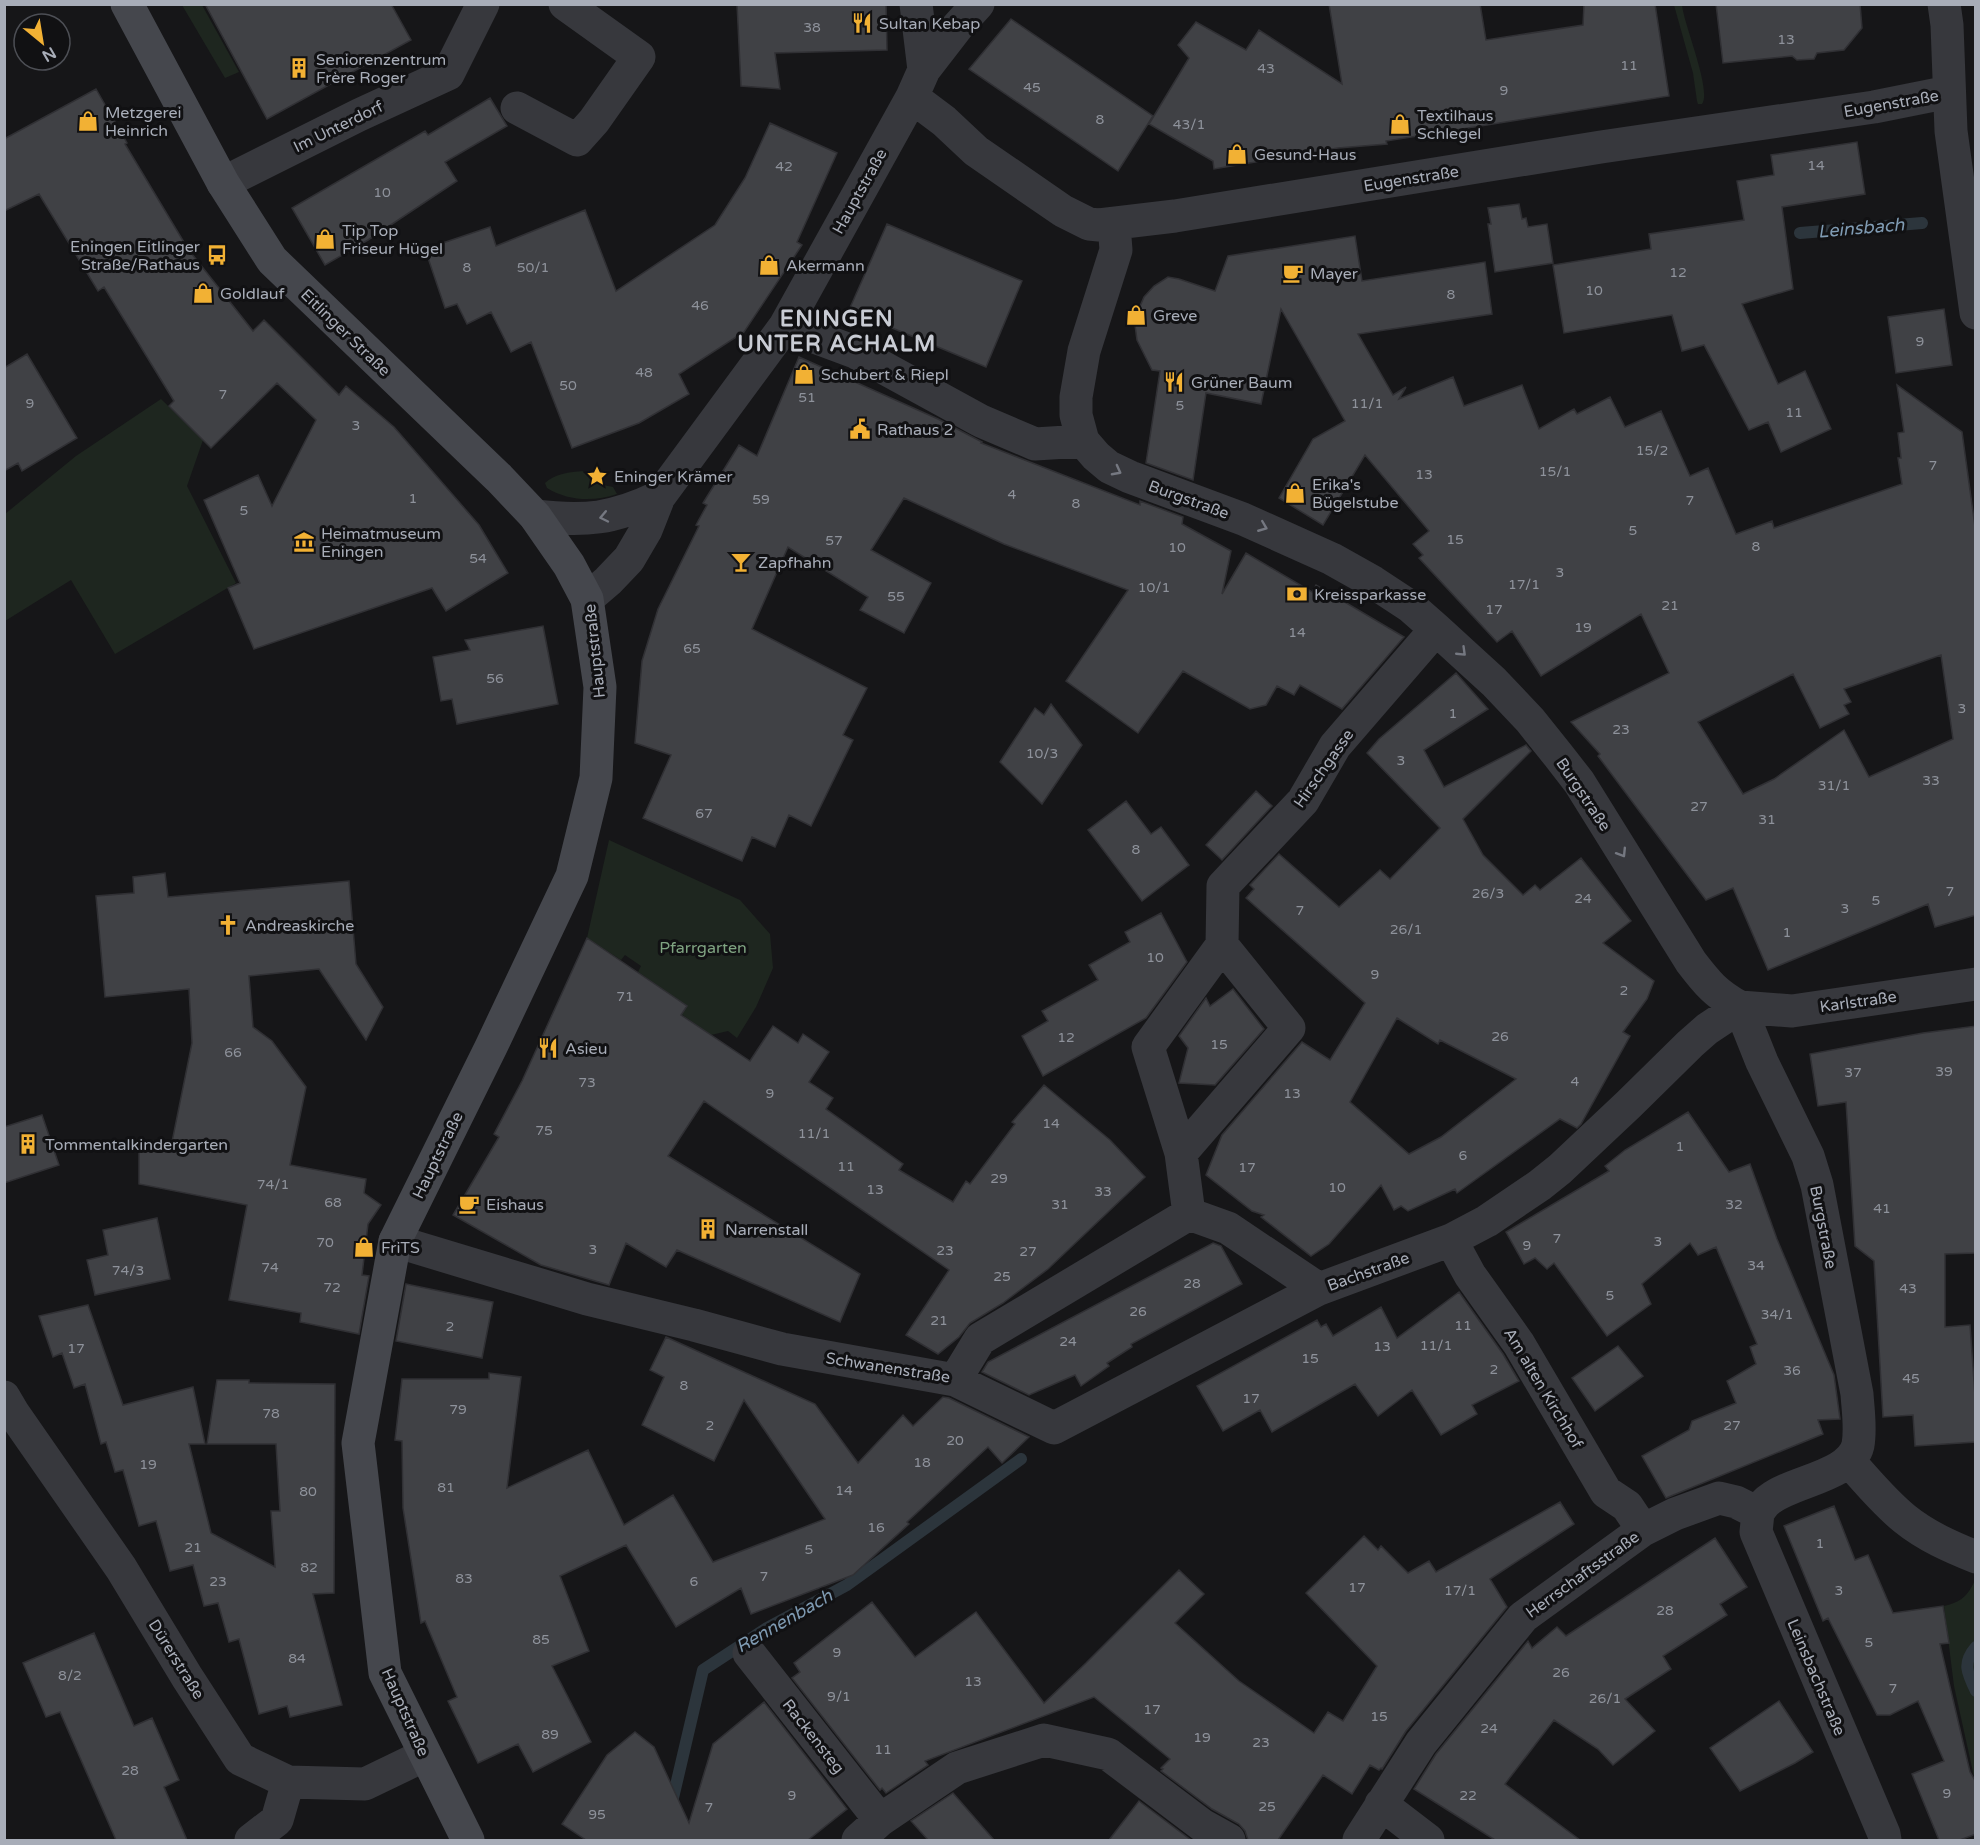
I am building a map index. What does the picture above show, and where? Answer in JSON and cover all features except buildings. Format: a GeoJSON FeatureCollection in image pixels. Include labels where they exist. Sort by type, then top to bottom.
{"type":"FeatureCollection","features":[{"type":"Feature","properties":{"kind":"main road","name":"Eitlinger Straße"},"geometry":{"type":"LineString","coordinates":[[127,4],[223,183],[272,260],[499,478],[534,516],[569,565],[586,599]]}},
{"type":"Feature","properties":{"kind":"main road","name":"Hauptstraße"},"geometry":{"type":"LineString","coordinates":[[468,1840],[385,1673],[358,1443],[394,1241],[491,1047],[572,876],[597,767],[600,687],[586,599]]}},
{"type":"Feature","properties":{"kind":"street","name":"Im Unterdorf"},"geometry":{"type":"LineString","coordinates":[[223,183],[359,115],[448,74],[483,4]]}},
{"type":"Feature","properties":{"kind":"street"},"geometry":{"type":"LineString","coordinates":[[517,108],[577,140],[594,121],[639,57],[565,4]]}},
{"type":"Feature","properties":{"kind":"street"},"geometry":{"type":"LineString","coordinates":[[916,4],[918,83]]}},
{"type":"Feature","properties":{"kind":"street","name":"Hauptstraße"},"geometry":{"type":"LineString","coordinates":[[586,599],[608,581],[629,559],[646,530],[659,497],[784,326],[918,83],[958,26],[978,4]]}},
{"type":"Feature","properties":{"kind":"street"},"geometry":{"type":"LineString","coordinates":[[1944,4],[1951,131],[1976,313]]}},
{"type":"Feature","properties":{"kind":"street","name":"Eugenstraße"},"geometry":{"type":"LineString","coordinates":[[918,83],[944,121],[976,150],[1063,211],[1089,224],[1114,225],[1600,147],[1831,113],[1949,92]]}},
{"type":"Feature","properties":{"kind":"street","name":"Burgstraße"},"geometry":{"type":"LineString","coordinates":[[1114,225],[1116,250],[1084,351],[1076,397],[1076,415],[1083,441],[1095,456],[1109,467],[1130,477],[1243,519],[1332,559],[1373,582],[1436,629],[1494,682],[1530,720],[1579,783],[1691,962],[1722,997],[1740,1007],[1762,1062],[1808,1156],[1817,1185],[1857,1394],[1858,1446],[1849,1461]]}},
{"type":"Feature","properties":{"kind":"street"},"geometry":{"type":"LineString","coordinates":[[784,326],[855,352],[981,421],[1035,444],[1083,441]]}},
{"type":"Feature","properties":{"kind":"street","name":"Hauptstraße"},"geometry":{"type":"LineString","coordinates":[[534,516],[564,520],[596,519],[626,512],[659,497]]}},
{"type":"Feature","properties":{"kind":"street","name":"Hirschgasse"},"geometry":{"type":"LineString","coordinates":[[1222,945],[1223,885],[1303,801],[1335,746],[1436,629]]}},
{"type":"Feature","properties":{"kind":"street"},"geometry":{"type":"LineString","coordinates":[[1181,1153],[1289,1028],[1222,945],[1148,1047],[1181,1153],[1189,1214],[1228,1228],[1319,1289]]}},
{"type":"Feature","properties":{"kind":"street","name":"Karlstraße"},"geometry":{"type":"LineString","coordinates":[[1740,1007],[1792,1011],[1976,984]]}},
{"type":"Feature","properties":{"kind":"street","name":"Bachstraße"},"geometry":{"type":"LineString","coordinates":[[955,1380],[1054,1428],[1319,1289],[1451,1240],[1487,1221],[1540,1185],[1588,1143],[1690,1044],[1707,1029],[1740,1007]]}},
{"type":"Feature","properties":{"kind":"street","name":"Schwanenstraße"},"geometry":{"type":"LineString","coordinates":[[394,1241],[586,1299],[782,1349],[955,1380],[980,1339],[1189,1214]]}},
{"type":"Feature","properties":{"kind":"street","name":"Am alten Kirchhof"},"geometry":{"type":"LineString","coordinates":[[1451,1240],[1470,1275],[1519,1344],[1606,1492],[1626,1506],[1642,1530]]}},
{"type":"Feature","properties":{"kind":"street","name":"Dürerstraße"},"geometry":{"type":"LineString","coordinates":[[4,1397],[121,1568],[240,1759],[288,1782],[365,1784],[425,1755]]}},
{"type":"Feature","properties":{"kind":"street"},"geometry":{"type":"LineString","coordinates":[[1758,1513],[1769,1499],[1789,1488],[1826,1474],[1849,1461],[1880,1496],[1906,1520],[1945,1544],[1976,1557]]}},
{"type":"Feature","properties":{"kind":"street","name":"Herrschaftsstraße"},"geometry":{"type":"LineString","coordinates":[[1359,1840],[1421,1743],[1523,1617],[1642,1530],[1675,1514],[1719,1498],[1736,1502],[1758,1513]]}},
{"type":"Feature","properties":{"kind":"street","name":"Leinsbachstraße"},"geometry":{"type":"LineString","coordinates":[[1758,1513],[1756,1532],[1885,1840]]}},
{"type":"Feature","properties":{"kind":"street","name":"Rackensteg"},"geometry":{"type":"LineString","coordinates":[[749,1653],[869,1830]]}},
{"type":"Feature","properties":{"kind":"street"},"geometry":{"type":"LineString","coordinates":[[869,1830],[957,1768],[1044,1740],[1108,1754],[1202,1825],[1229,1840]]}},
{"type":"Feature","properties":{"kind":"street"},"geometry":{"type":"LineString","coordinates":[[251,1840],[282,1830],[288,1782]]}},
{"type":"Feature","properties":{"kind":"street"},"geometry":{"type":"LineString","coordinates":[[1381,1804],[1428,1840]]}},
{"type":"Feature","properties":{"kind":"green space"},"geometry":{"type":"Polygon","coordinates":[[[182,5],[202,5],[239,72],[225,78],[182,5]]]}},
{"type":"Feature","properties":{"kind":"green space"},"geometry":{"type":"Polygon","coordinates":[[[1674,5],[1682,5],[1701,72],[1704,97],[1702,104],[1698,104],[1697,101],[1693,73],[1674,5]]]}},
{"type":"Feature","properties":{"kind":"green space"},"geometry":{"type":"Polygon","coordinates":[[[161,399],[203,440],[187,486],[236,583],[115,654],[71,580],[5,621],[5,514],[76,456],[161,399]]]}},
{"type":"Feature","properties":{"kind":"green space"},"geometry":{"type":"Polygon","coordinates":[[[583,471],[593,483],[613,487],[617,494],[590,499],[572,498],[547,488],[545,483],[558,476],[583,471]]]}},
{"type":"Feature","properties":{"kind":"green space","name":"Pfarrgarten"},"geometry":{"type":"Polygon","coordinates":[[[609,840],[740,900],[770,934],[773,968],[756,1007],[737,1038],[728,1031],[711,1035],[681,1014],[687,1006],[638,972],[641,966],[625,955],[621,960],[587,938],[609,840]]]}},
{"type":"Feature","properties":{"kind":"green space"},"geometry":{"type":"Polygon","coordinates":[[[1975,1580],[1975,1781],[1954,1686],[1944,1606],[1963,1598],[1975,1580]]]}},
{"type":"Feature","properties":{"kind":"waterway","name":"Leinsbach"},"geometry":{"type":"LineString","coordinates":[[1800,233],[1922,223]]}},
{"type":"Feature","properties":{"kind":"waterway","name":"Rennenbach"},"geometry":{"type":"LineString","coordinates":[[666,1804],[673,1798],[703,1670],[767,1628],[847,1585],[1021,1459]]}},
{"type":"Feature","properties":{"kind":"waterway","name":"Leinsbach"},"geometry":{"type":"LineString","coordinates":[[1976,1647],[1967,1663],[1970,1679],[1976,1691]]}},
{"type":"Feature","properties":{"kind":"place","name":"Sultan Kebap"},"geometry":{"type":"Point","coordinates":[862,23]}},
{"type":"Feature","properties":{"kind":"place","name":"Seniorenzentrum Frère Roger"},"geometry":{"type":"Point","coordinates":[299,68]}},
{"type":"Feature","properties":{"kind":"place","name":"Metzgerei Heinrich"},"geometry":{"type":"Point","coordinates":[88,121]}},
{"type":"Feature","properties":{"kind":"place","name":"Textilhaus Schlegel"},"geometry":{"type":"Point","coordinates":[1400,124]}},
{"type":"Feature","properties":{"kind":"place","name":"Gesund-Haus"},"geometry":{"type":"Point","coordinates":[1237,154]}},
{"type":"Feature","properties":{"kind":"place","name":"Tip Top Friseur Hügel"},"geometry":{"type":"Point","coordinates":[325,239]}},
{"type":"Feature","properties":{"kind":"place","name":"Eningen Eitlinger Straße/Rathaus"},"geometry":{"type":"Point","coordinates":[217,255]}},
{"type":"Feature","properties":{"kind":"place","name":"Akermann"},"geometry":{"type":"Point","coordinates":[769,265]}},
{"type":"Feature","properties":{"kind":"place","name":"Mayer"},"geometry":{"type":"Point","coordinates":[1293,273]}},
{"type":"Feature","properties":{"kind":"place","name":"Goldlauf"},"geometry":{"type":"Point","coordinates":[203,293]}},
{"type":"Feature","properties":{"kind":"place","name":"Greve"},"geometry":{"type":"Point","coordinates":[1136,315]}},
{"type":"Feature","properties":{"kind":"place","name":"Schubert & Riepl"},"geometry":{"type":"Point","coordinates":[804,374]}},
{"type":"Feature","properties":{"kind":"place","name":"Grüner Baum"},"geometry":{"type":"Point","coordinates":[1174,382]}},
{"type":"Feature","properties":{"kind":"place","name":"Rathaus 2"},"geometry":{"type":"Point","coordinates":[860,429]}},
{"type":"Feature","properties":{"kind":"place","name":"Eninger Krämer"},"geometry":{"type":"Point","coordinates":[597,476]}},
{"type":"Feature","properties":{"kind":"place","name":"Erika's Bügelstube"},"geometry":{"type":"Point","coordinates":[1295,493]}},
{"type":"Feature","properties":{"kind":"place","name":"Heimatmuseum Eningen"},"geometry":{"type":"Point","coordinates":[304,542]}},
{"type":"Feature","properties":{"kind":"place","name":"Zapfhahn"},"geometry":{"type":"Point","coordinates":[741,562]}},
{"type":"Feature","properties":{"kind":"place","name":"Kreissparkasse"},"geometry":{"type":"Point","coordinates":[1297,594]}},
{"type":"Feature","properties":{"kind":"place","name":"Andreaskirche"},"geometry":{"type":"Point","coordinates":[228,925]}},
{"type":"Feature","properties":{"kind":"place","name":"Asieu"},"geometry":{"type":"Point","coordinates":[548,1048]}},
{"type":"Feature","properties":{"kind":"place","name":"Tommentalkindergarten"},"geometry":{"type":"Point","coordinates":[28,1144]}},
{"type":"Feature","properties":{"kind":"place","name":"Eishaus"},"geometry":{"type":"Point","coordinates":[469,1204]}},
{"type":"Feature","properties":{"kind":"place","name":"Narrenstall"},"geometry":{"type":"Point","coordinates":[708,1229]}},
{"type":"Feature","properties":{"kind":"place","name":"FriTS"},"geometry":{"type":"Point","coordinates":[364,1247]}},
{"type":"Feature","properties":{"kind":"district","name":"ENINGEN UNTER ACHALM"},"geometry":{"type":"Point","coordinates":[837,330]}}]}
